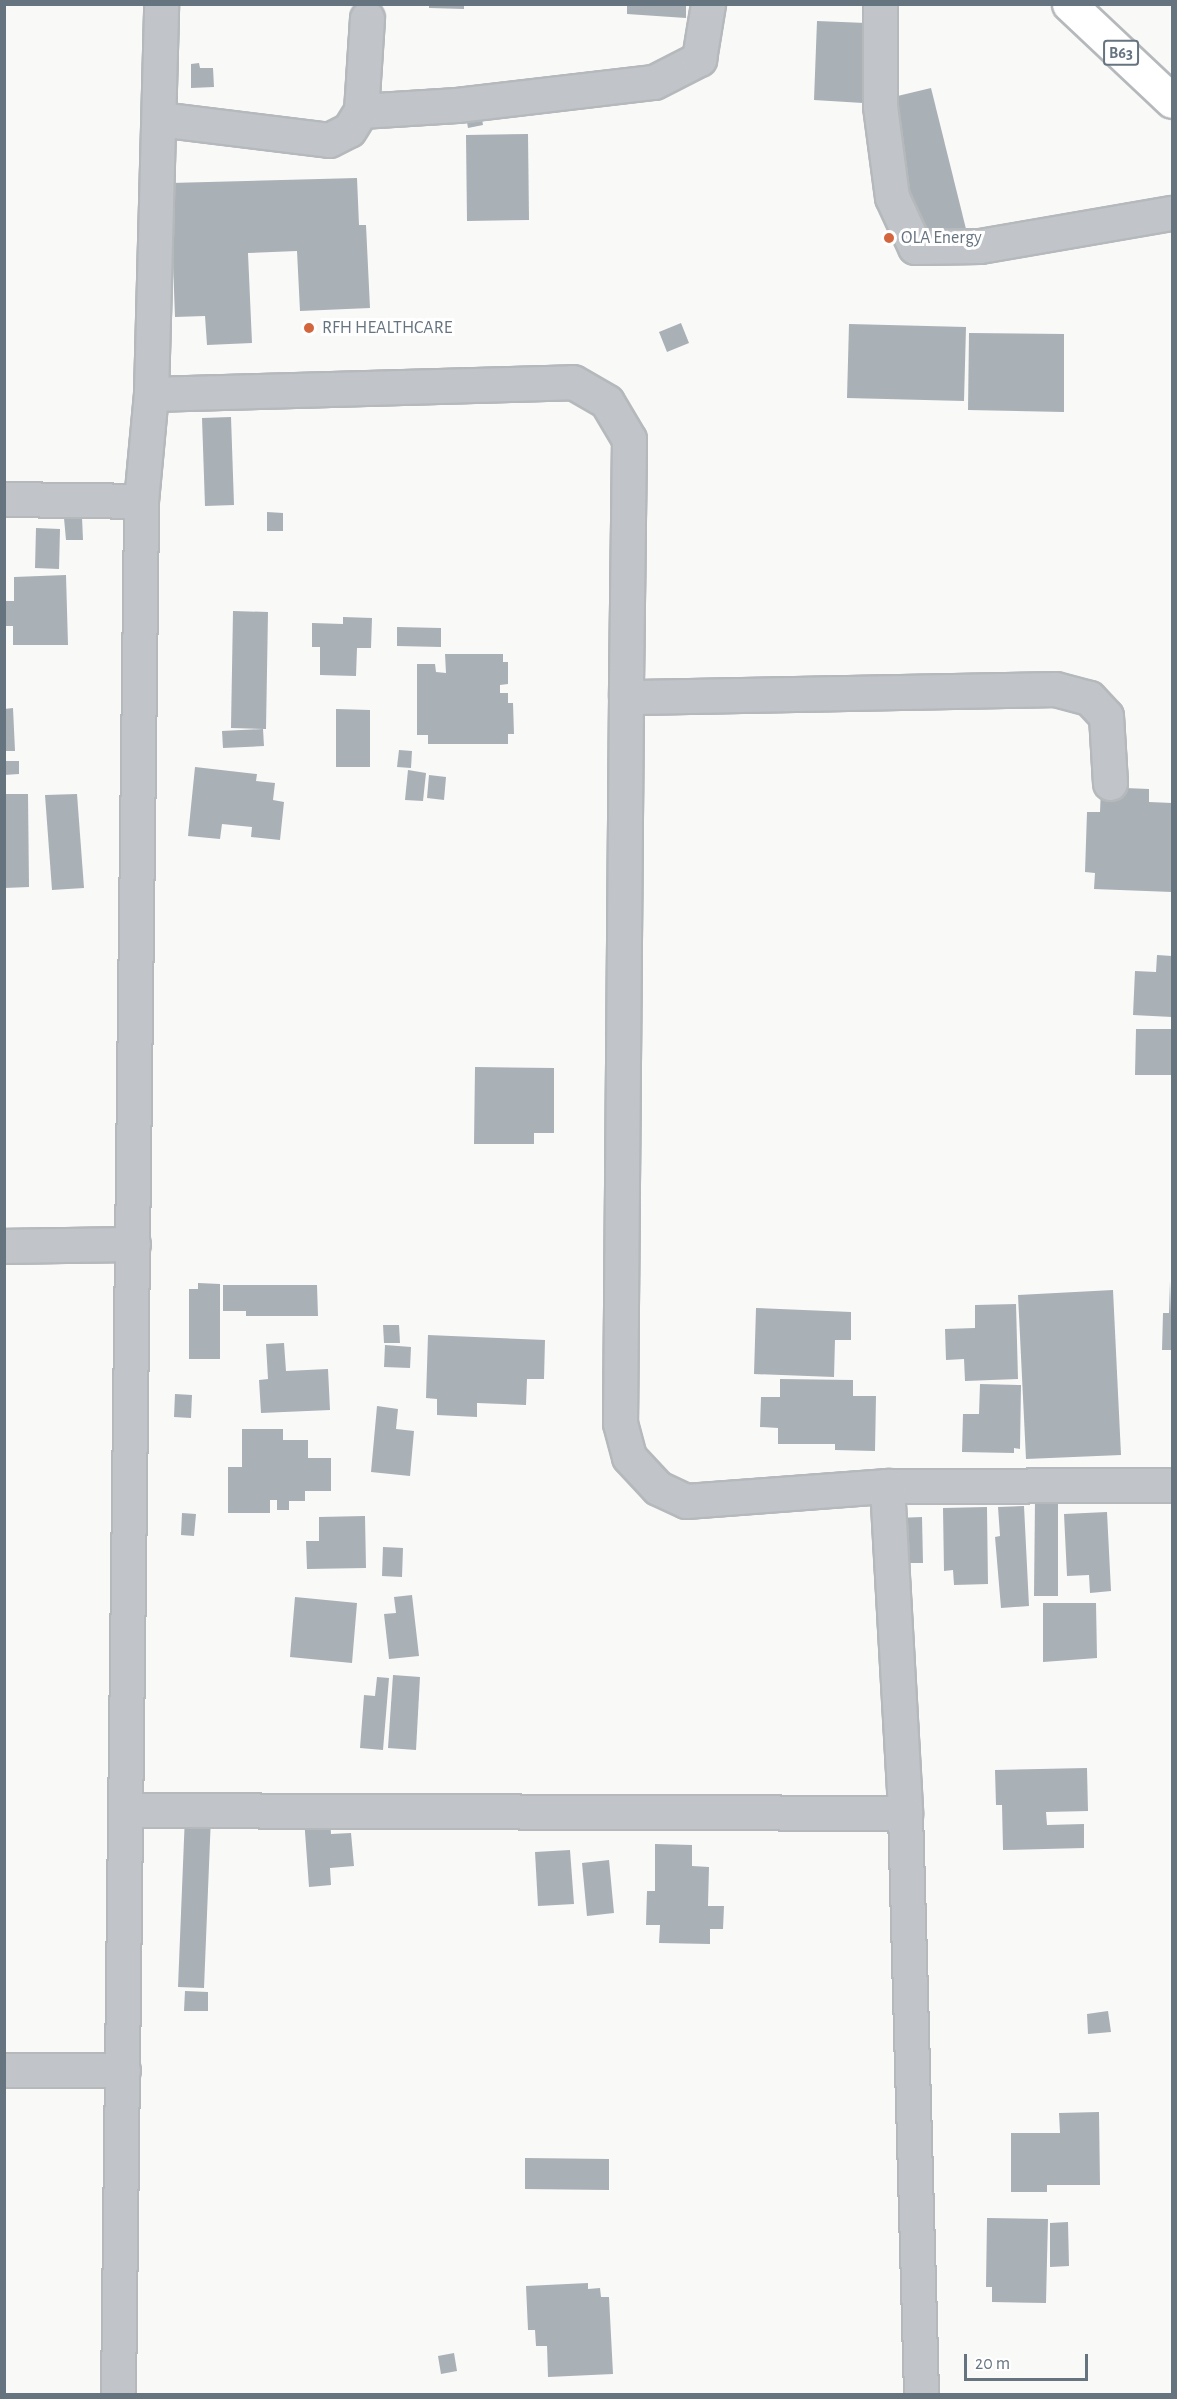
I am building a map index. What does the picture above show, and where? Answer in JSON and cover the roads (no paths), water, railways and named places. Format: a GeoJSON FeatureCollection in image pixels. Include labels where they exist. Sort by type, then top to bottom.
{"type":"FeatureCollection","features":[{"type":"Feature","properties":{"kind":"highway","name":"B63"},"geometry":{"type":"LineString","coordinates":[[1069,4],[1173,101]]}},
{"type":"Feature","properties":{"kind":"street"},"geometry":{"type":"LineString","coordinates":[[118,2394],[141,501],[151,394],[161,4]]}},
{"type":"Feature","properties":{"kind":"street"},"geometry":{"type":"LineString","coordinates":[[361,111],[457,105],[654,82],[699,59],[708,4]]}},
{"type":"Feature","properties":{"kind":"street"},"geometry":{"type":"LineString","coordinates":[[880,4],[880,106],[892,197],[915,247],[980,246],[1173,213]]}},
{"type":"Feature","properties":{"kind":"street"},"geometry":{"type":"LineString","coordinates":[[159,119],[329,140],[349,130],[361,111],[367,18]]}},
{"type":"Feature","properties":{"kind":"street"},"geometry":{"type":"LineString","coordinates":[[151,394],[573,382],[607,402],[629,439],[620,1424],[629,1457],[658,1488],[686,1501],[887,1486],[1173,1485]]}},
{"type":"Feature","properties":{"kind":"street"},"geometry":{"type":"LineString","coordinates":[[4,499],[141,501]]}},
{"type":"Feature","properties":{"kind":"street"},"geometry":{"type":"LineString","coordinates":[[626,698],[1055,689],[1089,698],[1106,716],[1110,783]]}},
{"type":"Feature","properties":{"kind":"street"},"geometry":{"type":"LineString","coordinates":[[4,1246],[133,1244]]}},
{"type":"Feature","properties":{"kind":"street"},"geometry":{"type":"LineString","coordinates":[[887,1486],[905,1813],[921,2394]]}},
{"type":"Feature","properties":{"kind":"street"},"geometry":{"type":"LineString","coordinates":[[126,1810],[905,1813]]}},
{"type":"Feature","properties":{"kind":"street"},"geometry":{"type":"LineString","coordinates":[[4,2070],[123,2070]]}},
{"type":"Feature","properties":{"kind":"place","name":"OLA Energy"},"geometry":{"type":"Point","coordinates":[889,238]}},
{"type":"Feature","properties":{"kind":"place","name":"RFH HEALTHCARE"},"geometry":{"type":"Point","coordinates":[309,328]}}]}
